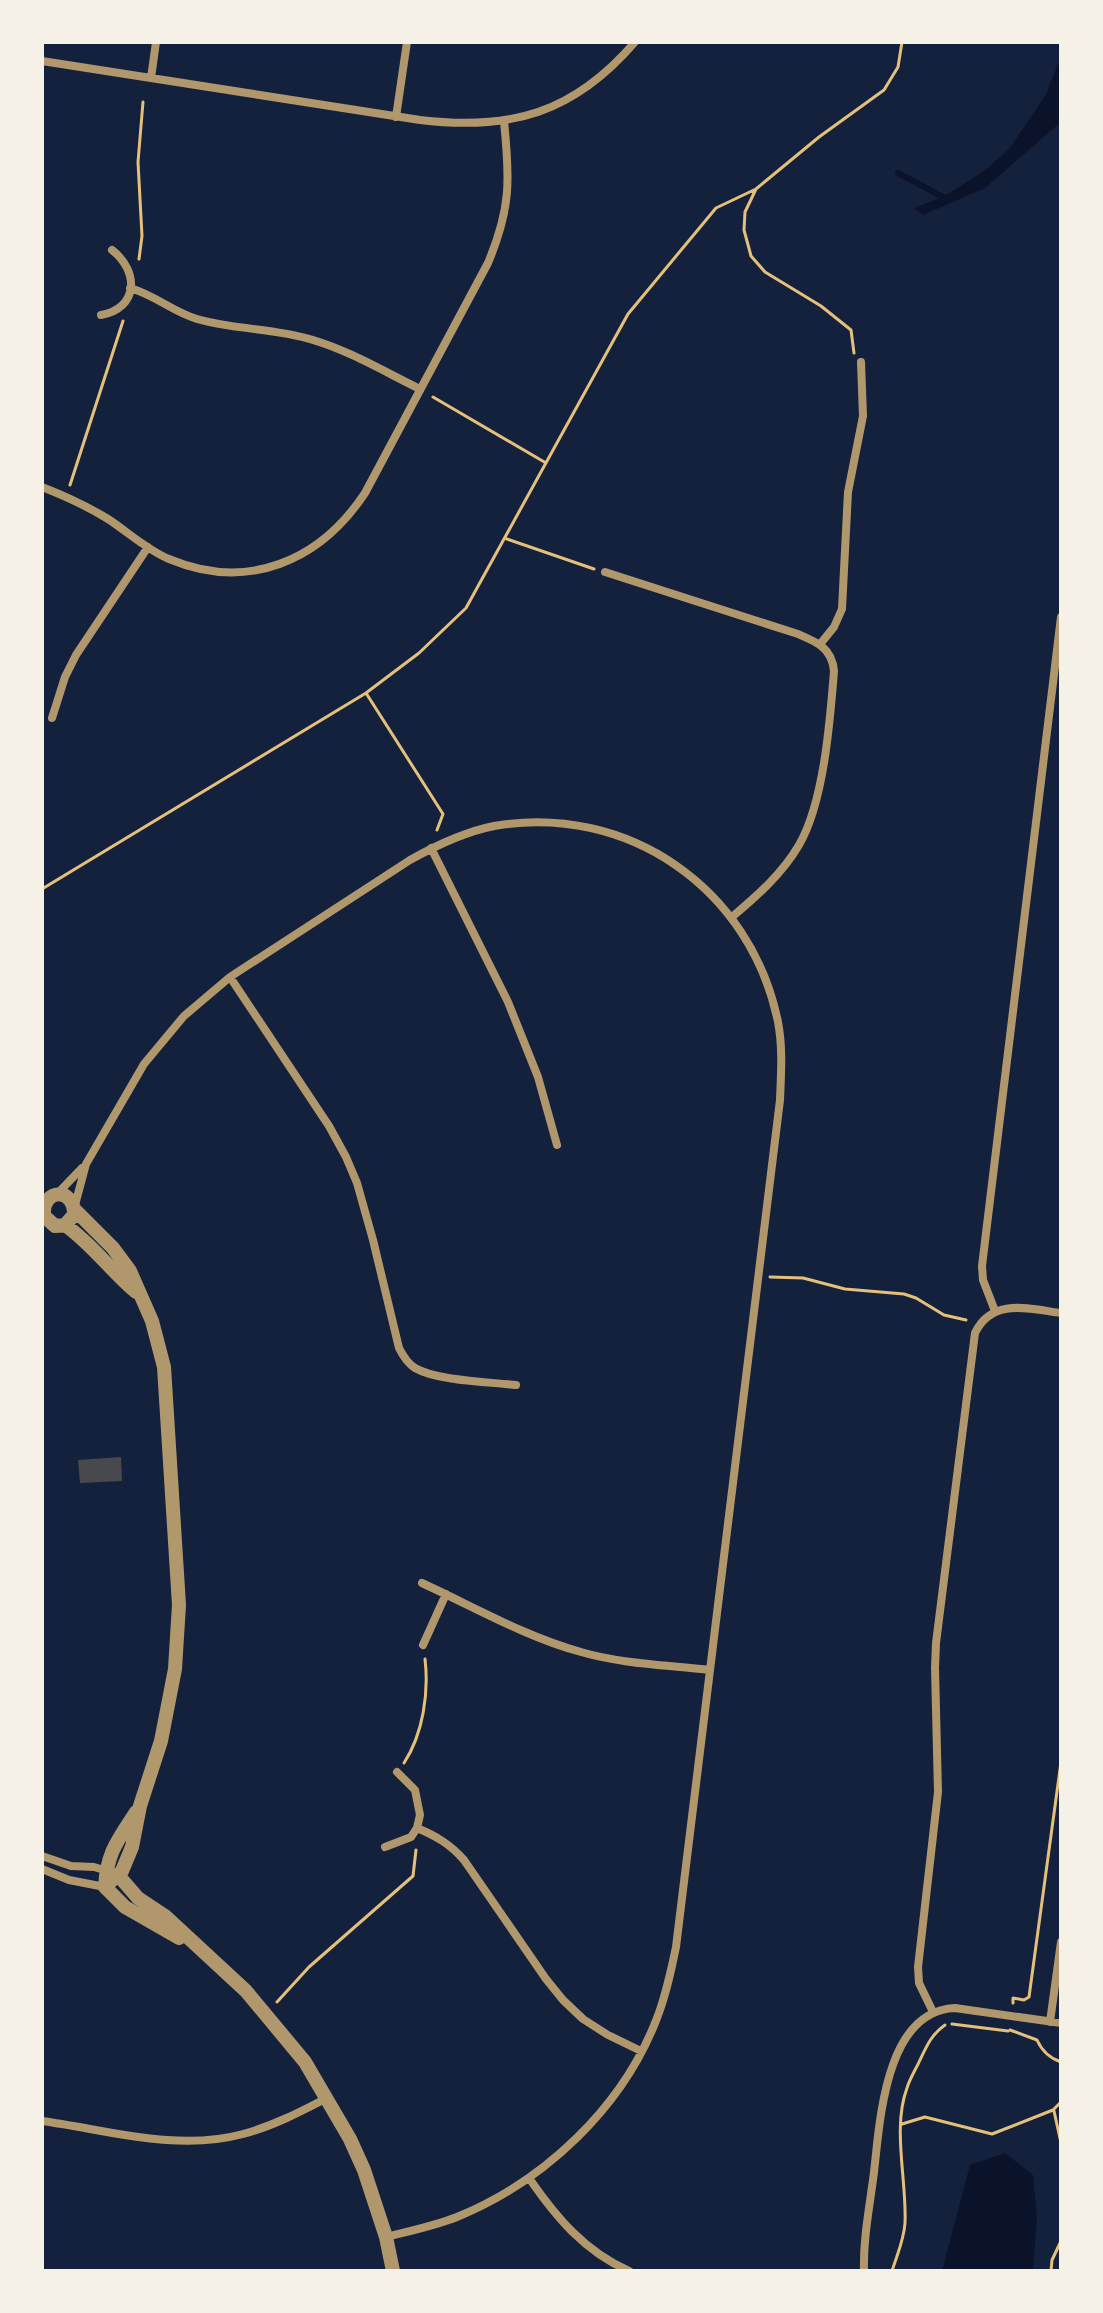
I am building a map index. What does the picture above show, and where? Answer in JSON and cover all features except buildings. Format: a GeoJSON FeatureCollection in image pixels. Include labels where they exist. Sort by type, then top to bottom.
{"type":"FeatureCollection","features":[{"type":"Feature","properties":{"kind":"street"},"geometry":{"type":"LineString","coordinates":[[151,78],[156,42]]}},
{"type":"Feature","properties":{"kind":"street"},"geometry":{"type":"LineString","coordinates":[[396,117],[407,42]]}},
{"type":"Feature","properties":{"kind":"street"},"geometry":{"type":"LineString","coordinates":[[42,61],[396,117],[471,124],[504,121],[539,112],[572,98],[597,81],[635,42]]}},
{"type":"Feature","properties":{"kind":"street"},"geometry":{"type":"LineString","coordinates":[[42,487],[67,496],[166,558],[193,567],[228,572],[270,567],[288,561],[324,540],[342,524],[365,493],[488,263],[506,210],[508,188],[504,121]]}},
{"type":"Feature","properties":{"kind":"street"},"geometry":{"type":"LineString","coordinates":[[101,315],[113,313],[123,306],[130,288],[127,267],[122,257],[112,250]]}},
{"type":"Feature","properties":{"kind":"street"},"geometry":{"type":"LineString","coordinates":[[130,288],[203,321],[315,340],[420,389]]}},
{"type":"Feature","properties":{"kind":"street"},"geometry":{"type":"LineString","coordinates":[[821,643],[834,627],[842,609],[848,492],[863,416],[861,362]]}},
{"type":"Feature","properties":{"kind":"street"},"geometry":{"type":"LineString","coordinates":[[52,718],[65,677],[76,655],[148,547]]}},
{"type":"Feature","properties":{"kind":"street"},"geometry":{"type":"LineString","coordinates":[[605,572],[798,634],[821,643],[831,655],[834,671],[821,779],[809,825],[799,846],[783,867],[732,917]]}},
{"type":"Feature","properties":{"kind":"street"},"geometry":{"type":"LineString","coordinates":[[995,1311],[983,1280],[982,1266],[1061,617]]}},
{"type":"Feature","properties":{"kind":"street"},"geometry":{"type":"LineString","coordinates":[[86,1164],[46,1201],[43,1215],[55,1226],[65,1225],[72,1219],[86,1164],[144,1064],[184,1016],[230,977],[431,848],[493,826],[543,822],[591,828],[642,845],[667,859],[707,890],[732,917],[762,969],[772,996],[782,1050],[780,1100],[676,1947],[668,1986],[656,2021],[624,2081],[586,2129],[529,2178],[499,2197],[454,2218],[386,2237]]}},
{"type":"Feature","properties":{"kind":"street"},"geometry":{"type":"LineString","coordinates":[[431,848],[508,1002],[534,1065],[557,1145]]}},
{"type":"Feature","properties":{"kind":"street"},"geometry":{"type":"LineString","coordinates":[[230,977],[329,1126],[346,1157],[357,1183],[404,1359],[431,1375],[516,1385]]}},
{"type":"Feature","properties":{"kind":"street"},"geometry":{"type":"LineString","coordinates":[[51,1194],[70,1199],[74,1209],[113,1248],[130,1271],[152,1321],[164,1367],[179,1605],[176,1656],[169,1706],[153,1770],[140,1806],[132,1847],[112,1872],[105,1887]]}},
{"type":"Feature","properties":{"kind":"street"},"geometry":{"type":"LineString","coordinates":[[65,1225],[85,1240],[117,1277],[140,1295]]}},
{"type":"Feature","properties":{"kind":"street"},"geometry":{"type":"LineString","coordinates":[[933,2012],[919,1983],[918,1967],[938,1792],[936,1643],[972,1350],[979,1325],[995,1311],[1019,1307],[1061,1313]]}},
{"type":"Feature","properties":{"kind":"street"},"geometry":{"type":"LineString","coordinates":[[422,1583],[582,1653],[710,1670]]}},
{"type":"Feature","properties":{"kind":"street"},"geometry":{"type":"LineString","coordinates":[[423,1645],[446,1594]]}},
{"type":"Feature","properties":{"kind":"street"},"geometry":{"type":"LineString","coordinates":[[385,1847],[411,1837],[420,1815],[415,1790],[397,1772]]}},
{"type":"Feature","properties":{"kind":"street"},"geometry":{"type":"LineString","coordinates":[[417,1828],[440,1838],[464,1860],[563,2000],[595,2027],[641,2051]]}},
{"type":"Feature","properties":{"kind":"street"},"geometry":{"type":"LineString","coordinates":[[42,1856],[71,1866],[112,1872],[138,1898],[165,1916],[267,2014],[305,2062],[350,2139],[364,2170],[386,2237],[393,2271]]}},
{"type":"Feature","properties":{"kind":"street"},"geometry":{"type":"LineString","coordinates":[[42,1869],[69,1880],[105,1887],[125,1907],[197,1947]]}},
{"type":"Feature","properties":{"kind":"street"},"geometry":{"type":"LineString","coordinates":[[1050,2022],[1061,1942]]}},
{"type":"Feature","properties":{"kind":"street"},"geometry":{"type":"LineString","coordinates":[[864,2271],[886,2084],[912,2030],[933,2012],[955,2008],[1061,2023]]}},
{"type":"Feature","properties":{"kind":"street"},"geometry":{"type":"LineString","coordinates":[[42,2121],[185,2142],[240,2135],[272,2125],[327,2098]]}},
{"type":"Feature","properties":{"kind":"street"},"geometry":{"type":"LineString","coordinates":[[529,2178],[570,2231],[593,2250],[629,2271]]}},
{"type":"Feature","properties":{"kind":"path"},"geometry":{"type":"LineString","coordinates":[[42,889],[366,693],[419,653],[466,608],[628,314],[716,208],[756,189],[819,137],[884,90],[898,67],[902,42]]}},
{"type":"Feature","properties":{"kind":"path"},"geometry":{"type":"LineString","coordinates":[[127,267],[138,264],[141,251],[138,162],[143,102]]}},
{"type":"Feature","properties":{"kind":"path"},"geometry":{"type":"LineString","coordinates":[[756,189],[745,212],[744,230],[751,256],[765,272],[821,306],[851,330],[853,351],[861,362]]}},
{"type":"Feature","properties":{"kind":"path"},"geometry":{"type":"LineString","coordinates":[[67,496],[124,319],[123,306]]}},
{"type":"Feature","properties":{"kind":"path"},"geometry":{"type":"LineString","coordinates":[[420,389],[546,463]]}},
{"type":"Feature","properties":{"kind":"path"},"geometry":{"type":"LineString","coordinates":[[505,539],[605,572]]}},
{"type":"Feature","properties":{"kind":"path"},"geometry":{"type":"LineString","coordinates":[[366,693],[443,814],[431,848]]}},
{"type":"Feature","properties":{"kind":"path"},"geometry":{"type":"LineString","coordinates":[[758,1276],[803,1278],[845,1289],[904,1294],[944,1315],[979,1325]]}},
{"type":"Feature","properties":{"kind":"path"},"geometry":{"type":"LineString","coordinates":[[397,1772],[412,1750],[424,1704],[427,1675],[423,1645]]}},
{"type":"Feature","properties":{"kind":"path"},"geometry":{"type":"LineString","coordinates":[[1010,2016],[1013,1998],[1024,2000],[1029,1997],[1061,1762]]}},
{"type":"Feature","properties":{"kind":"path"},"geometry":{"type":"LineString","coordinates":[[267,2014],[309,1967],[413,1876],[417,1828]]}},
{"type":"Feature","properties":{"kind":"path"},"geometry":{"type":"LineString","coordinates":[[892,2271],[905,2221],[902,2124],[907,2088],[934,2033],[952,2024],[1021,2034],[1037,2040],[1049,2057],[1061,2062]]}},
{"type":"Feature","properties":{"kind":"path"},"geometry":{"type":"LineString","coordinates":[[902,2124],[925,2117],[992,2134],[1053,2110],[1061,2102]]}},
{"type":"Feature","properties":{"kind":"path"},"geometry":{"type":"LineString","coordinates":[[1053,2110],[1061,2143]]}},
{"type":"Feature","properties":{"kind":"path"},"geometry":{"type":"LineString","coordinates":[[1051,2271],[1052,2260],[1061,2241]]}},
{"type":"Feature","properties":{"kind":"water"},"geometry":{"type":"Polygon","coordinates":[[[1061,57],[1061,122],[985,188],[923,215],[914,208],[943,197],[984,171],[1009,149],[1045,96],[1061,57]]]}},
{"type":"Feature","properties":{"kind":"water"},"geometry":{"type":"Polygon","coordinates":[[[1005,2153],[1033,2175],[1037,2217],[1033,2271],[942,2271],[970,2165],[1005,2153]]]}},
{"type":"Feature","properties":{"kind":"waterway"},"geometry":{"type":"LineString","coordinates":[[898,173],[943,197]]}}]}
